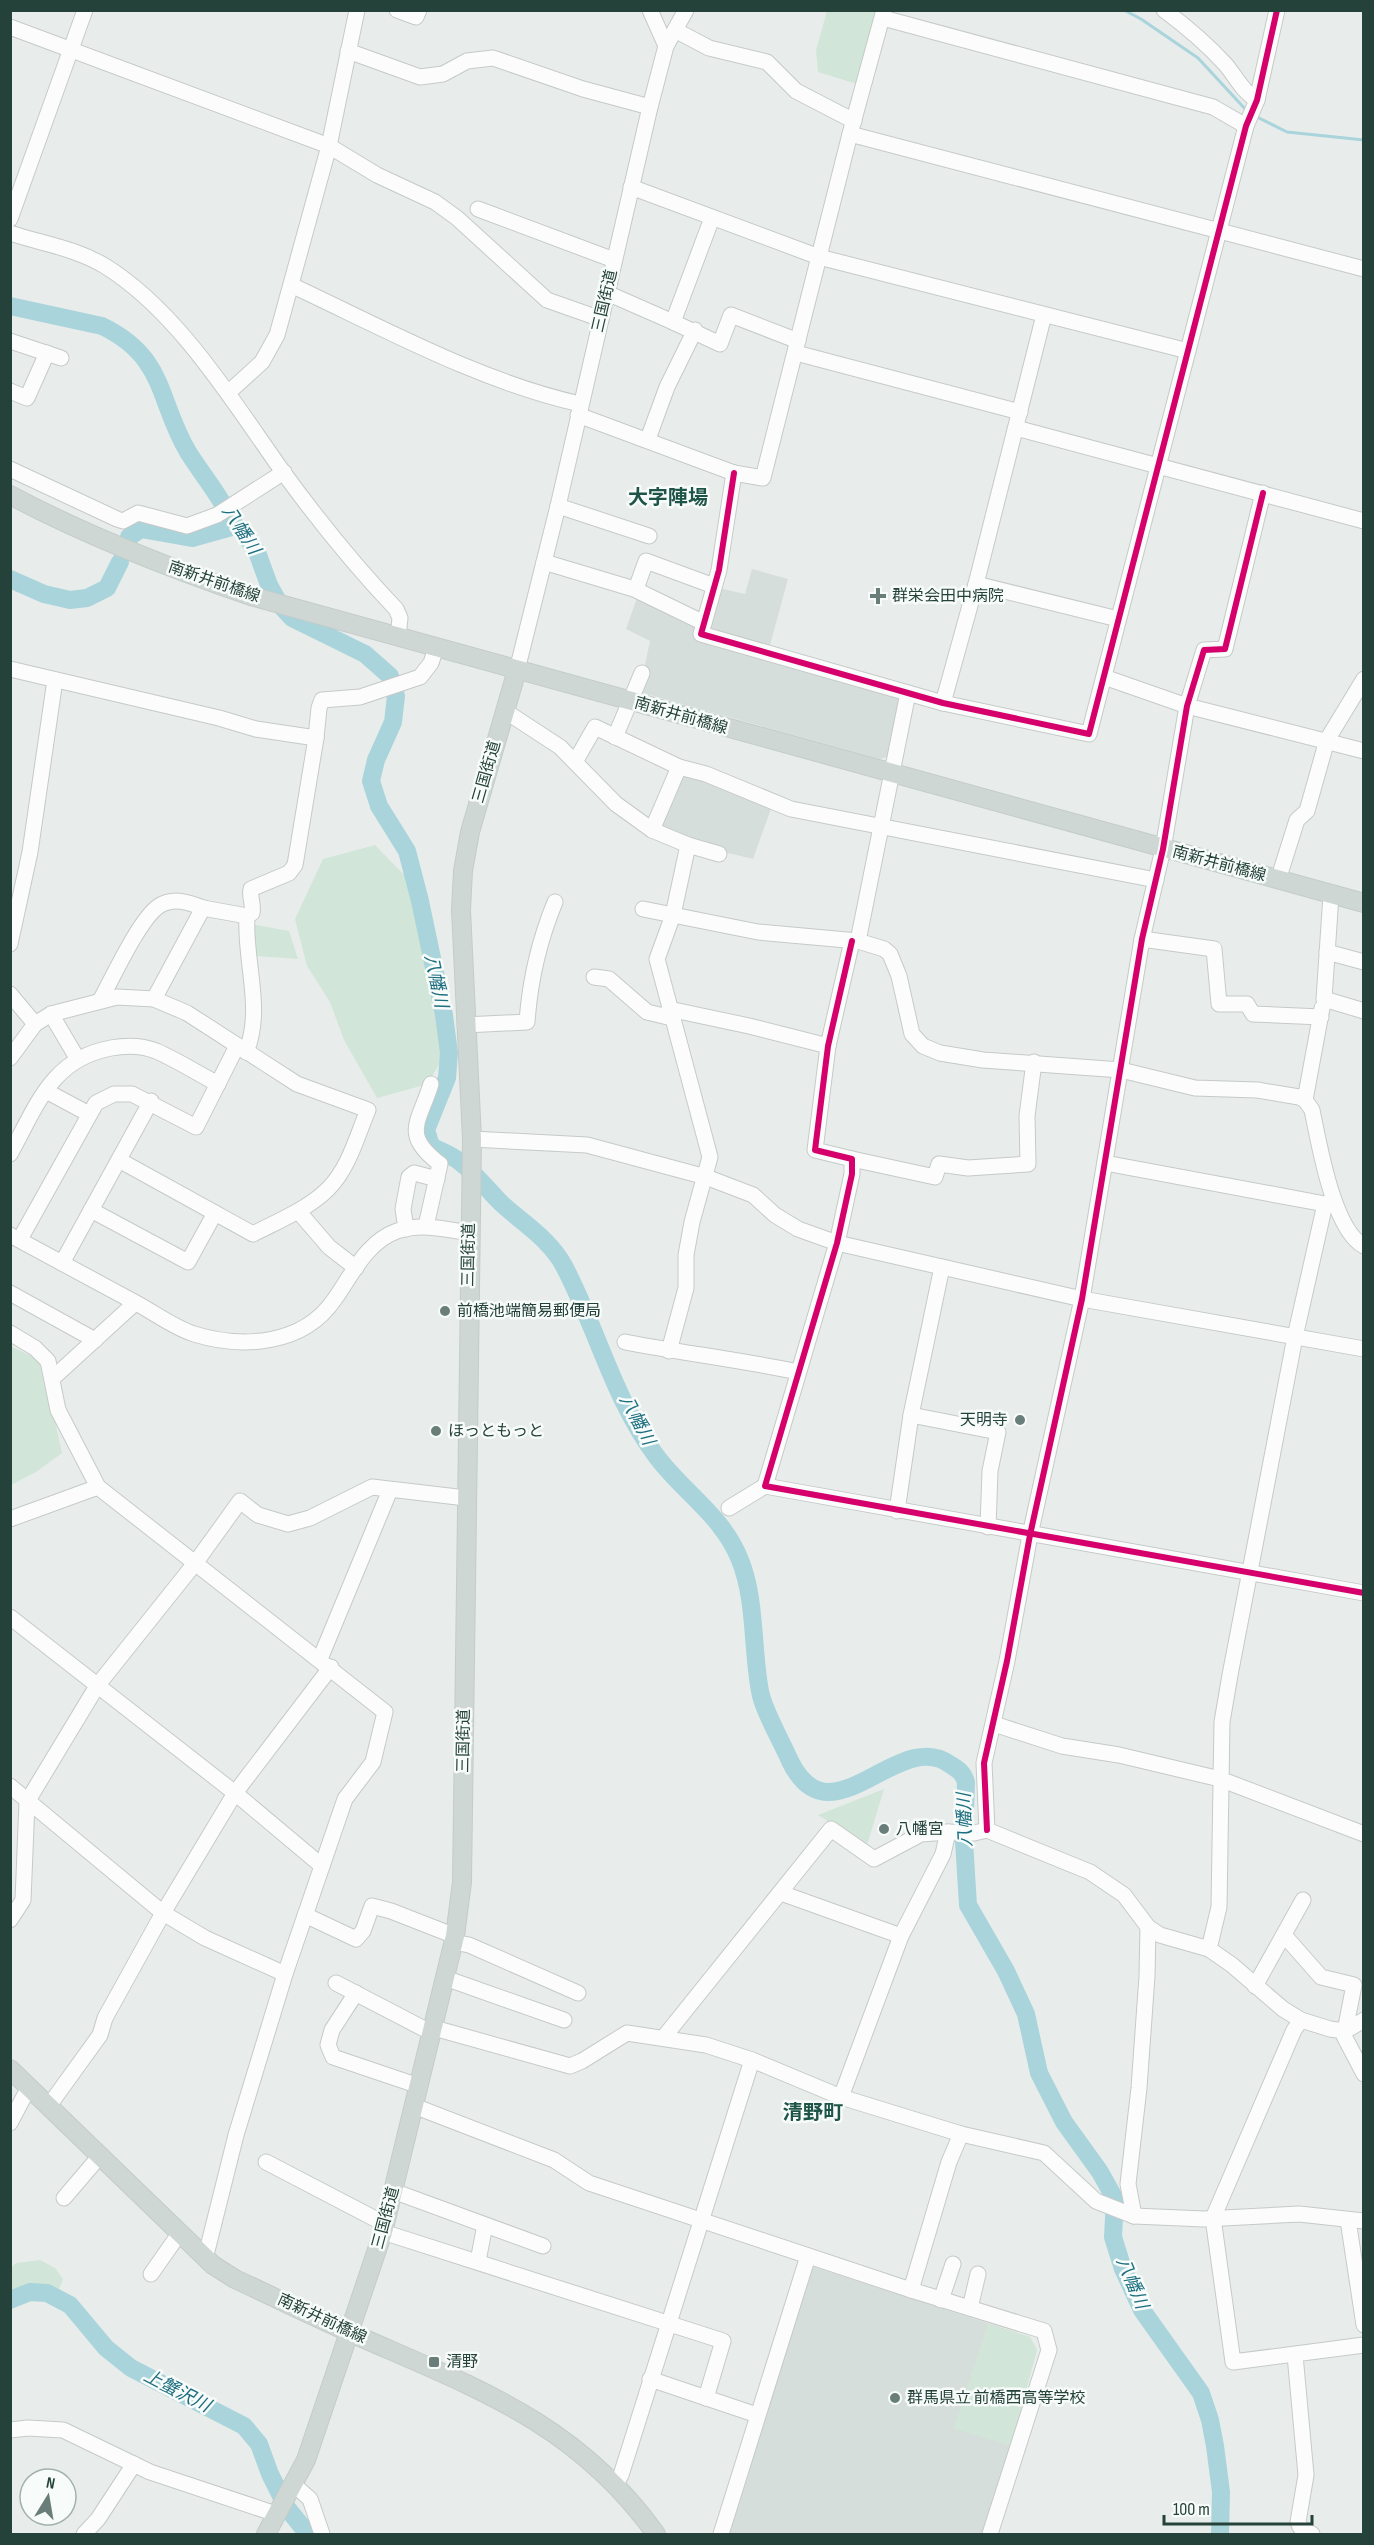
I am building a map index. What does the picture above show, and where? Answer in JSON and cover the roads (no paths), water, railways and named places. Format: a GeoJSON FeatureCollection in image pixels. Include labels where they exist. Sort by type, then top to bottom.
{"type":"FeatureCollection","features":[{"type":"Feature","properties":{"kind":"main road","name":"南新井前橋線"},"geometry":{"type":"LineString","coordinates":[[10,495],[109,542],[188,574],[251,596],[893,775],[1364,903]]}},
{"type":"Feature","properties":{"kind":"main road","name":"三国街道"},"geometry":{"type":"LineString","coordinates":[[266,2535],[306,2460],[351,2333],[384,2228],[454,1939],[462,1882],[472,1139],[460,910],[463,871],[470,832],[517,670]]}},
{"type":"Feature","properties":{"kind":"main road","name":"南新井前橋線"},"geometry":{"type":"LineString","coordinates":[[10,2069],[205,2259],[235,2279],[475,2387],[527,2415],[576,2450],[615,2486],[656,2535]]}},
{"type":"Feature","properties":{"kind":"street"},"geometry":{"type":"LineString","coordinates":[[10,219],[85,10]]}},
{"type":"Feature","properties":{"kind":"street"},"geometry":{"type":"LineString","coordinates":[[229,392],[262,362],[277,335],[329,146],[357,10]]}},
{"type":"Feature","properties":{"kind":"street"},"geometry":{"type":"LineString","coordinates":[[397,10],[416,17],[419,10]]}},
{"type":"Feature","properties":{"kind":"street"},"geometry":{"type":"LineString","coordinates":[[650,10],[666,46]]}},
{"type":"Feature","properties":{"kind":"street","name":"三国街道"},"geometry":{"type":"LineString","coordinates":[[517,670],[558,506],[650,106],[666,46],[686,10]]}},
{"type":"Feature","properties":{"kind":"street"},"geometry":{"type":"LineString","coordinates":[[1164,10],[1196,34],[1226,65],[1249,95],[1257,100]]}},
{"type":"Feature","properties":{"kind":"street"},"geometry":{"type":"LineString","coordinates":[[734,472],[714,586],[701,634],[943,703],[1089,734],[1246,126],[1257,100],[1277,10]]}},
{"type":"Feature","properties":{"kind":"street"},"geometry":{"type":"LineString","coordinates":[[291,285],[492,377],[579,409],[648,439],[734,472],[763,478],[883,14],[1213,107],[1246,126]]}},
{"type":"Feature","properties":{"kind":"street"},"geometry":{"type":"LineString","coordinates":[[10,27],[329,146],[377,175],[435,202],[457,218],[547,300],[601,319]]}},
{"type":"Feature","properties":{"kind":"street"},"geometry":{"type":"LineString","coordinates":[[675,30],[709,48],[767,62],[796,91],[852,128],[1218,232],[1364,269]]}},
{"type":"Feature","properties":{"kind":"street"},"geometry":{"type":"LineString","coordinates":[[348,51],[420,77],[443,74],[467,61],[493,58],[583,89],[650,106]]}},
{"type":"Feature","properties":{"kind":"street"},"geometry":{"type":"LineString","coordinates":[[631,187],[819,257],[1188,351]]}},
{"type":"Feature","properties":{"kind":"street"},"geometry":{"type":"LineString","coordinates":[[478,209],[614,260]]}},
{"type":"Feature","properties":{"kind":"street"},"geometry":{"type":"LineString","coordinates":[[673,322],[712,218]]}},
{"type":"Feature","properties":{"kind":"street"},"geometry":{"type":"LineString","coordinates":[[10,233],[84,255],[127,281],[159,312],[229,392],[284,472],[356,567],[396,609],[400,618],[398,637]]}},
{"type":"Feature","properties":{"kind":"street"},"geometry":{"type":"LineString","coordinates":[[607,293],[695,330],[720,344],[731,315],[797,347],[1020,412]]}},
{"type":"Feature","properties":{"kind":"street"},"geometry":{"type":"LineString","coordinates":[[943,703],[976,584],[1044,315]]}},
{"type":"Feature","properties":{"kind":"street"},"geometry":{"type":"LineString","coordinates":[[648,439],[667,387],[695,330]]}},
{"type":"Feature","properties":{"kind":"street"},"geometry":{"type":"LineString","coordinates":[[10,391],[27,398],[54,355],[12,345]]}},
{"type":"Feature","properties":{"kind":"street"},"geometry":{"type":"LineString","coordinates":[[1016,428],[1364,520]]}},
{"type":"Feature","properties":{"kind":"street"},"geometry":{"type":"LineString","coordinates":[[10,469],[123,521],[138,513],[187,526],[217,515],[284,472]]}},
{"type":"Feature","properties":{"kind":"street"},"geometry":{"type":"LineString","coordinates":[[47,514],[58,493]]}},
{"type":"Feature","properties":{"kind":"street"},"geometry":{"type":"LineString","coordinates":[[981,1832],[984,1763],[994,1724],[1030,1535],[1082,1299],[1142,939],[1163,849],[1187,706],[1204,650],[1225,649],[1263,493]]}},
{"type":"Feature","properties":{"kind":"street"},"geometry":{"type":"LineString","coordinates":[[558,506],[649,536]]}},
{"type":"Feature","properties":{"kind":"street"},"geometry":{"type":"LineString","coordinates":[[109,542],[117,519]]}},
{"type":"Feature","properties":{"kind":"street"},"geometry":{"type":"LineString","coordinates":[[636,590],[646,561],[714,586]]}},
{"type":"Feature","properties":{"kind":"street"},"geometry":{"type":"LineString","coordinates":[[544,562],[636,590],[704,623]]}},
{"type":"Feature","properties":{"kind":"street"},"geometry":{"type":"LineString","coordinates":[[976,584],[1118,619]]}},
{"type":"Feature","properties":{"kind":"street"},"geometry":{"type":"LineString","coordinates":[[436,648],[431,663],[420,677],[406,684],[360,697],[322,700],[295,865],[289,873],[251,889],[253,907],[252,912],[247,916],[246,931],[253,985],[252,1038],[241,1049],[218,1084],[196,1126],[151,1101],[132,1094],[114,1094],[96,1103],[15,1237],[192,1334],[234,1342],[266,1341],[302,1330],[320,1318],[334,1302],[373,1245],[396,1232],[426,1226],[469,1233]]}},
{"type":"Feature","properties":{"kind":"street"},"geometry":{"type":"LineString","coordinates":[[10,669],[219,718],[256,729],[316,738]]}},
{"type":"Feature","properties":{"kind":"street"},"geometry":{"type":"LineString","coordinates":[[615,737],[632,702],[642,673]]}},
{"type":"Feature","properties":{"kind":"street"},"geometry":{"type":"LineString","coordinates":[[1104,677],[1187,706],[1364,751]]}},
{"type":"Feature","properties":{"kind":"street"},"geometry":{"type":"LineString","coordinates":[[1278,880],[1297,820],[1307,811],[1327,740],[1364,679]]}},
{"type":"Feature","properties":{"kind":"street"},"geometry":{"type":"LineString","coordinates":[[10,944],[30,852],[55,680]]}},
{"type":"Feature","properties":{"kind":"street"},"geometry":{"type":"LineString","coordinates":[[908,693],[882,828],[828,1046],[815,1150],[934,1177],[939,1164],[968,1168],[1029,1164],[1027,1116],[1034,1062]]}},
{"type":"Feature","properties":{"kind":"street"},"geometry":{"type":"LineString","coordinates":[[505,711],[542,733],[616,804],[652,830],[688,845],[719,854]]}},
{"type":"Feature","properties":{"kind":"street"},"geometry":{"type":"LineString","coordinates":[[574,762],[595,727],[679,767],[706,774],[791,808],[882,828],[1156,880]]}},
{"type":"Feature","properties":{"kind":"street"},"geometry":{"type":"LineString","coordinates":[[652,830],[679,767]]}},
{"type":"Feature","properties":{"kind":"street"},"geometry":{"type":"LineString","coordinates":[[669,1351],[686,1288],[686,1255],[692,1222],[710,1157],[657,959],[673,915],[688,845]]}},
{"type":"Feature","properties":{"kind":"street"},"geometry":{"type":"LineString","coordinates":[[1331,895],[1324,999],[1305,1100],[1311,1110],[1330,1203],[1355,1241],[1364,1246]]}},
{"type":"Feature","properties":{"kind":"street"},"geometry":{"type":"LineString","coordinates":[[100,1001],[145,919],[159,905],[183,900],[203,908],[247,916]]}},
{"type":"Feature","properties":{"kind":"street"},"geometry":{"type":"LineString","coordinates":[[465,1024],[527,1022],[530,987],[540,939],[555,902]]}},
{"type":"Feature","properties":{"kind":"street"},"geometry":{"type":"LineString","coordinates":[[154,999],[203,908]]}},
{"type":"Feature","properties":{"kind":"street"},"geometry":{"type":"LineString","coordinates":[[643,909],[758,932],[855,941],[884,949],[890,954],[899,976],[912,1034],[923,1046],[956,1057],[1121,1070],[1195,1088],[1257,1090],[1305,1100]]}},
{"type":"Feature","properties":{"kind":"street"},"geometry":{"type":"LineString","coordinates":[[1142,939],[1214,949],[1220,1004],[1247,1004],[1252,1014],[1321,1017]]}},
{"type":"Feature","properties":{"kind":"street"},"geometry":{"type":"LineString","coordinates":[[1327,952],[1364,962]]}},
{"type":"Feature","properties":{"kind":"street"},"geometry":{"type":"LineString","coordinates":[[594,977],[609,979],[647,1012],[749,1026],[828,1046]]}},
{"type":"Feature","properties":{"kind":"street"},"geometry":{"type":"LineString","coordinates":[[10,994],[35,1024]]}},
{"type":"Feature","properties":{"kind":"street"},"geometry":{"type":"LineString","coordinates":[[10,1058],[35,1024],[51,1014],[117,997],[154,999],[188,1013],[297,1084],[369,1110],[345,1165],[328,1188],[298,1211],[253,1234],[119,1160]]}},
{"type":"Feature","properties":{"kind":"street"},"geometry":{"type":"LineString","coordinates":[[1324,999],[1364,1011]]}},
{"type":"Feature","properties":{"kind":"street"},"geometry":{"type":"LineString","coordinates":[[51,1014],[77,1058]]}},
{"type":"Feature","properties":{"kind":"street"},"geometry":{"type":"LineString","coordinates":[[10,1154],[50,1083],[77,1058],[101,1050],[131,1045],[155,1051],[218,1084]]}},
{"type":"Feature","properties":{"kind":"street"},"geometry":{"type":"LineString","coordinates":[[426,1226],[440,1164],[420,1145],[415,1130],[431,1084]]}},
{"type":"Feature","properties":{"kind":"street"},"geometry":{"type":"LineString","coordinates":[[46,1090],[88,1114]]}},
{"type":"Feature","properties":{"kind":"street"},"geometry":{"type":"LineString","coordinates":[[62,1263],[151,1101]]}},
{"type":"Feature","properties":{"kind":"street"},"geometry":{"type":"LineString","coordinates":[[472,1139],[587,1144],[706,1178],[753,1195],[775,1215],[798,1228],[837,1243],[1082,1299],[1364,1349]]}},
{"type":"Feature","properties":{"kind":"street"},"geometry":{"type":"LineString","coordinates":[[765,1486],[837,1243],[852,1174],[852,1159]]}},
{"type":"Feature","properties":{"kind":"street"},"geometry":{"type":"LineString","coordinates":[[1105,1163],[1330,1203]]}},
{"type":"Feature","properties":{"kind":"street"},"geometry":{"type":"LineString","coordinates":[[406,1229],[403,1209],[409,1177],[414,1173],[437,1179]]}},
{"type":"Feature","properties":{"kind":"street"},"geometry":{"type":"LineString","coordinates":[[1209,1949],[1219,1907],[1222,1722],[1295,1337],[1330,1203]]}},
{"type":"Feature","properties":{"kind":"street"},"geometry":{"type":"LineString","coordinates":[[91,1210],[188,1262],[215,1213]]}},
{"type":"Feature","properties":{"kind":"street"},"geometry":{"type":"LineString","coordinates":[[298,1211],[329,1247],[356,1268]]}},
{"type":"Feature","properties":{"kind":"street"},"geometry":{"type":"LineString","coordinates":[[897,1511],[911,1415],[942,1268]]}},
{"type":"Feature","properties":{"kind":"street"},"geometry":{"type":"LineString","coordinates":[[10,1293],[94,1340]]}},
{"type":"Feature","properties":{"kind":"street"},"geometry":{"type":"LineString","coordinates":[[53,1378],[135,1303]]}},
{"type":"Feature","properties":{"kind":"street"},"geometry":{"type":"LineString","coordinates":[[10,1333],[35,1348],[48,1361],[58,1410],[98,1487],[385,1712],[373,1762],[345,1799],[285,1974],[236,2135],[205,2259]]}},
{"type":"Feature","properties":{"kind":"street"},"geometry":{"type":"LineString","coordinates":[[625,1342],[669,1351],[740,1360],[798,1372]]}},
{"type":"Feature","properties":{"kind":"street"},"geometry":{"type":"LineString","coordinates":[[911,1415],[998,1432],[990,1471],[988,1527]]}},
{"type":"Feature","properties":{"kind":"street"},"geometry":{"type":"LineString","coordinates":[[729,1508],[765,1486],[1364,1593]]}},
{"type":"Feature","properties":{"kind":"street"},"geometry":{"type":"LineString","coordinates":[[10,1519],[98,1487]]}},
{"type":"Feature","properties":{"kind":"street"},"geometry":{"type":"LineString","coordinates":[[10,1920],[23,1900],[27,1802],[97,1686],[196,1562],[240,1501],[258,1515],[288,1524],[310,1518],[372,1487],[466,1498]]}},
{"type":"Feature","properties":{"kind":"street"},"geometry":{"type":"LineString","coordinates":[[48,2107],[100,2035],[105,2018],[163,1913],[235,1793],[325,1663],[390,1490]]}},
{"type":"Feature","properties":{"kind":"street"},"geometry":{"type":"LineString","coordinates":[[10,1617],[235,1793],[321,1866]]}},
{"type":"Feature","properties":{"kind":"street"},"geometry":{"type":"LineString","coordinates":[[994,1724],[1062,1746],[1119,1755],[1220,1779],[1364,1834]]}},
{"type":"Feature","properties":{"kind":"street"},"geometry":{"type":"LineString","coordinates":[[10,1786],[163,1913],[204,1938],[285,1974]]}},
{"type":"Feature","properties":{"kind":"street"},"geometry":{"type":"LineString","coordinates":[[664,2037],[831,1829],[874,1859],[921,1834],[981,1832],[1090,1872],[1124,1895],[1148,1927],[1160,1935],[1209,1949],[1232,1965],[1283,2009],[1301,2020],[1345,2031],[1364,2020]]}},
{"type":"Feature","properties":{"kind":"street"},"geometry":{"type":"LineString","coordinates":[[841,2097],[901,1936],[944,1854],[952,1832]]}},
{"type":"Feature","properties":{"kind":"street"},"geometry":{"type":"LineString","coordinates":[[781,1893],[901,1936]]}},
{"type":"Feature","properties":{"kind":"street"},"geometry":{"type":"LineString","coordinates":[[1255,1986],[1303,1900]]}},
{"type":"Feature","properties":{"kind":"street"},"geometry":{"type":"LineString","coordinates":[[305,1914],[356,1939],[363,1931],[372,1906],[391,1911],[578,1994]]}},
{"type":"Feature","properties":{"kind":"street"},"geometry":{"type":"LineString","coordinates":[[1134,2217],[1128,2184],[1141,2066],[1148,1927]]}},
{"type":"Feature","properties":{"kind":"street"},"geometry":{"type":"LineString","coordinates":[[1284,1935],[1321,1977],[1354,1985],[1344,2036],[1364,2074]]}},
{"type":"Feature","properties":{"kind":"street"},"geometry":{"type":"LineString","coordinates":[[445,1978],[564,2020]]}},
{"type":"Feature","properties":{"kind":"street"},"geometry":{"type":"LineString","coordinates":[[336,1983],[433,2030],[570,2066],[582,2061],[627,2032],[706,2045],[752,2060],[841,2097],[961,2134],[1044,2153],[1096,2200],[1134,2217],[1213,2218],[1299,2214],[1356,2221],[1364,2325]]}},
{"type":"Feature","properties":{"kind":"street"},"geometry":{"type":"LineString","coordinates":[[356,1993],[332,2030],[328,2045],[333,2056],[419,2086]]}},
{"type":"Feature","properties":{"kind":"street"},"geometry":{"type":"LineString","coordinates":[[1301,2020],[1269,2084],[1213,2218],[1233,2362],[1364,2345]]}},
{"type":"Feature","properties":{"kind":"street"},"geometry":{"type":"LineString","coordinates":[[615,2486],[621,2475],[752,2060]]}},
{"type":"Feature","properties":{"kind":"street"},"geometry":{"type":"LineString","coordinates":[[10,2123],[29,2087]]}},
{"type":"Feature","properties":{"kind":"street"},"geometry":{"type":"LineString","coordinates":[[414,2106],[554,2160],[589,2183],[941,2300],[1044,2331],[1049,2350],[990,2535]]}},
{"type":"Feature","properties":{"kind":"street"},"geometry":{"type":"LineString","coordinates":[[911,2290],[949,2162],[961,2134]]}},
{"type":"Feature","properties":{"kind":"street"},"geometry":{"type":"LineString","coordinates":[[64,2198],[99,2157]]}},
{"type":"Feature","properties":{"kind":"street"},"geometry":{"type":"LineString","coordinates":[[266,2162],[384,2228],[723,2341],[706,2398]]}},
{"type":"Feature","properties":{"kind":"street"},"geometry":{"type":"LineString","coordinates":[[393,2191],[543,2246]]}},
{"type":"Feature","properties":{"kind":"street"},"geometry":{"type":"LineString","coordinates":[[478,2261],[486,2225]]}},
{"type":"Feature","properties":{"kind":"street"},"geometry":{"type":"LineString","coordinates":[[151,2274],[179,2234]]}},
{"type":"Feature","properties":{"kind":"street"},"geometry":{"type":"LineString","coordinates":[[721,2535],[808,2256]]}},
{"type":"Feature","properties":{"kind":"street"},"geometry":{"type":"LineString","coordinates":[[941,2300],[953,2264]]}},
{"type":"Feature","properties":{"kind":"street"},"geometry":{"type":"LineString","coordinates":[[970,2308],[978,2274]]}},
{"type":"Feature","properties":{"kind":"street"},"geometry":{"type":"LineString","coordinates":[[1295,2355],[1306,2475],[1298,2522],[1300,2527],[1312,2535]]}},
{"type":"Feature","properties":{"kind":"street"},"geometry":{"type":"LineString","coordinates":[[650,2379],[757,2415]]}},
{"type":"Feature","properties":{"kind":"street"},"geometry":{"type":"LineString","coordinates":[[10,2430],[28,2428],[63,2430],[150,2472],[284,2499],[310,2499],[322,2535]]}},
{"type":"Feature","properties":{"kind":"street"},"geometry":{"type":"LineString","coordinates":[[84,2535],[98,2519],[134,2464]]}},
{"type":"Feature","properties":{"kind":"waterway"},"geometry":{"type":"LineString","coordinates":[[1124,10],[1198,58],[1247,111]]}},
{"type":"Feature","properties":{"kind":"waterway"},"geometry":{"type":"LineString","coordinates":[[1255,116],[1287,132],[1364,140]]}},
{"type":"Feature","properties":{"kind":"waterway","name":"八幡川"},"geometry":{"type":"LineString","coordinates":[[10,306],[102,326],[123,338],[138,351],[157,381],[188,452],[219,497],[235,526],[241,529],[257,552],[269,585],[280,605],[292,618],[365,654],[390,676],[396,696],[393,722],[376,760],[371,781],[379,806],[407,851],[444,1015],[449,1053],[447,1078],[426,1130],[431,1146],[465,1166],[558,1256],[576,1290],[617,1388],[642,1435],[657,1457],[724,1530],[733,1544],[749,1591],[762,1699],[790,1761],[807,1784],[825,1792],[845,1789],[910,1759],[931,1757],[951,1765],[964,1776],[966,1782],[964,1841],[968,1905],[1006,1971],[1026,2014],[1039,2073],[1064,2122],[1100,2172],[1115,2199],[1113,2237],[1123,2269],[1142,2310],[1201,2393],[1210,2420],[1215,2446],[1221,2492],[1220,2534]]}},
{"type":"Feature","properties":{"kind":"waterway"},"geometry":{"type":"LineString","coordinates":[[129,537],[141,529],[192,538],[235,526]]}},
{"type":"Feature","properties":{"kind":"waterway"},"geometry":{"type":"LineString","coordinates":[[10,579],[44,594],[70,600],[87,598],[107,588],[120,562]]}},
{"type":"Feature","properties":{"kind":"waterway","name":"上蟹沢川"},"geometry":{"type":"LineString","coordinates":[[10,2300],[30,2292],[47,2293],[70,2305],[106,2348],[131,2368],[244,2426],[259,2444],[270,2474],[287,2508],[308,2534]]}},
{"type":"Feature","properties":{"kind":"place","name":"群栄会田中病院"},"geometry":{"type":"Point","coordinates":[878,596]}},
{"type":"Feature","properties":{"kind":"place","name":"前橋池端簡易郵便局"},"geometry":{"type":"Point","coordinates":[445,1311]}},
{"type":"Feature","properties":{"kind":"place","name":"天明寺"},"geometry":{"type":"Point","coordinates":[1020,1420]}},
{"type":"Feature","properties":{"kind":"place","name":"ほっともっと"},"geometry":{"type":"Point","coordinates":[436,1431]}},
{"type":"Feature","properties":{"kind":"place","name":"八幡宮"},"geometry":{"type":"Point","coordinates":[884,1829]}},
{"type":"Feature","properties":{"kind":"place","name":"清野"},"geometry":{"type":"Point","coordinates":[434,2362]}},
{"type":"Feature","properties":{"kind":"place","name":"群馬県立 前橋西高等学校"},"geometry":{"type":"Point","coordinates":[895,2398]}},
{"type":"Feature","properties":{"kind":"district","name":"大字陣場"},"geometry":{"type":"Point","coordinates":[668,498]}},
{"type":"Feature","properties":{"kind":"district","name":"清野町"},"geometry":{"type":"Point","coordinates":[813,2113]}}]}
